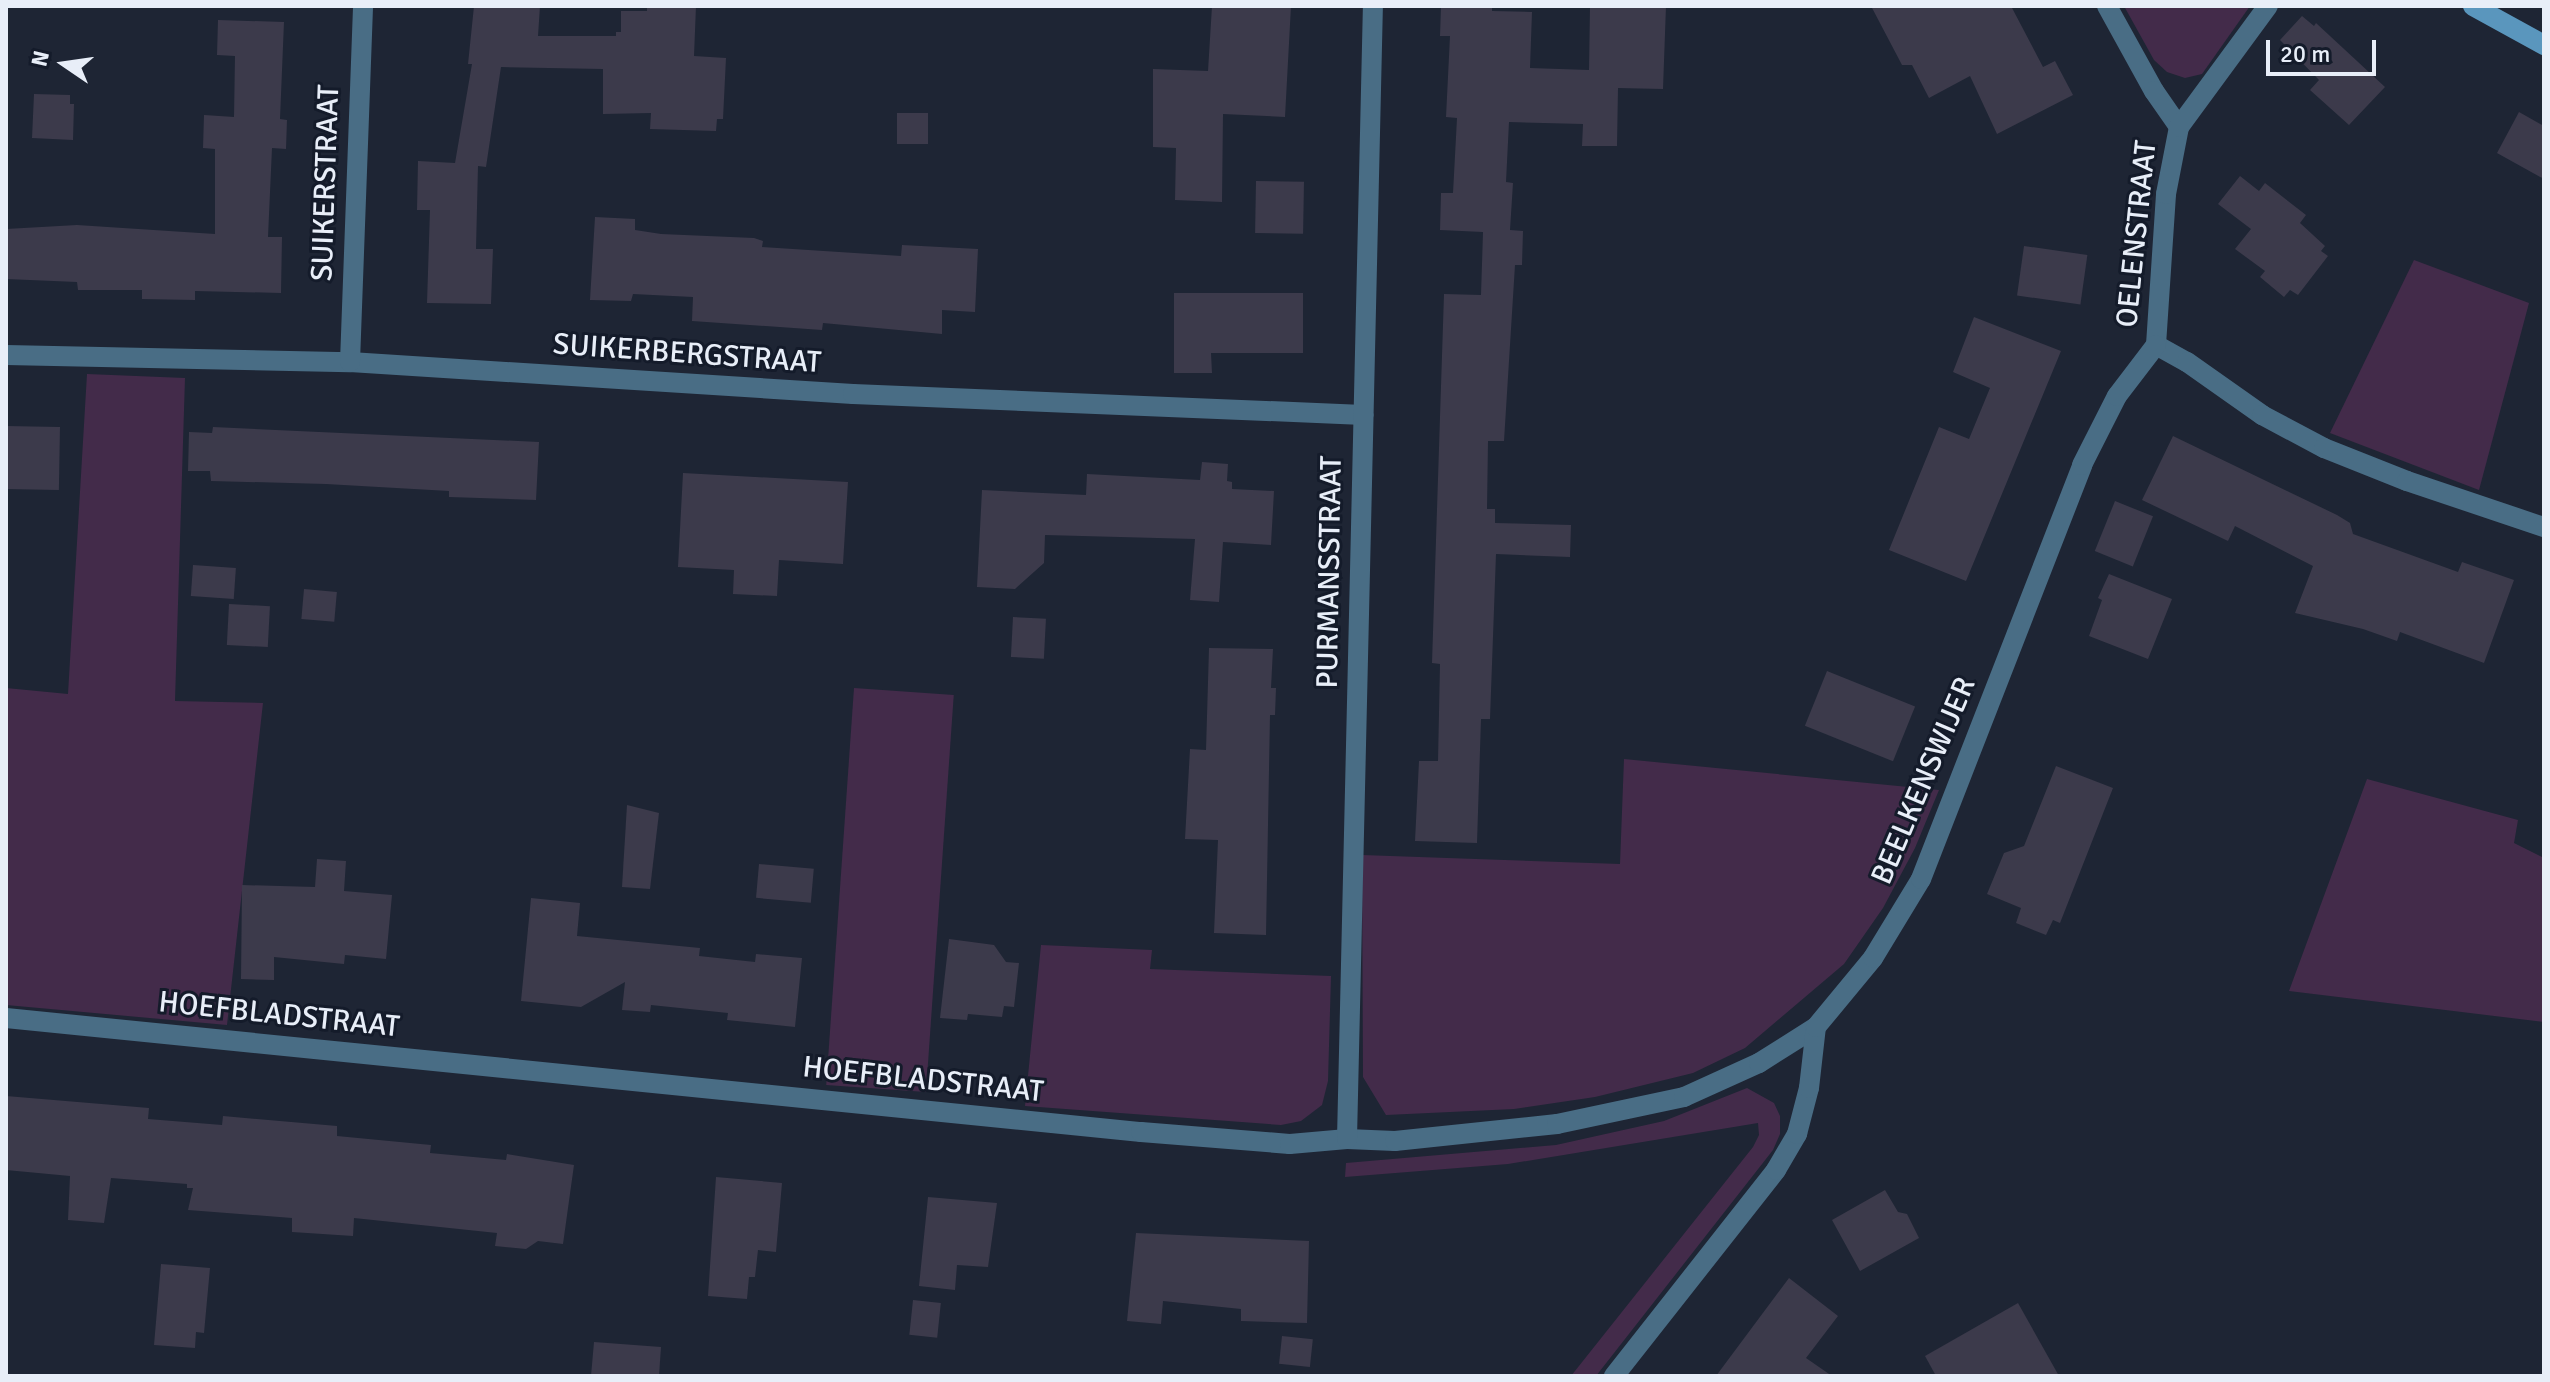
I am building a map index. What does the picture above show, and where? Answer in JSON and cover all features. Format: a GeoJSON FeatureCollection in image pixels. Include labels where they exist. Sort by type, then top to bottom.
{"type":"FeatureCollection","features":[{"type":"Feature","properties":{"kind":"street","name":"SUIKERSTRAAT"},"geometry":{"type":"LineString","coordinates":[[350,362],[363,6]]}},
{"type":"Feature","properties":{"kind":"street","name":"PURMANSSTRAAT"},"geometry":{"type":"LineString","coordinates":[[1347,1139],[1373,6]]}},
{"type":"Feature","properties":{"kind":"street","name":"OELENSTRAAT"},"geometry":{"type":"LineString","coordinates":[[2107,6],[2154,91],[2179,127],[2166,194],[2156,345],[2187,362],[2262,415],[2324,448],[2407,481],[2544,527]]}},
{"type":"Feature","properties":{"kind":"street"},"geometry":{"type":"LineString","coordinates":[[2179,127],[2268,6]]}},
{"type":"Feature","properties":{"kind":"street"},"geometry":{"type":"LineString","coordinates":[[2473,6],[2544,45]]}},
{"type":"Feature","properties":{"kind":"street","name":"BEELKENSWIJER"},"geometry":{"type":"LineString","coordinates":[[1816,1027],[1873,958],[1921,879],[2082,465],[2117,396],[2156,345]]}},
{"type":"Feature","properties":{"kind":"street","name":"SUIKERBERGSTRAAT"},"geometry":{"type":"LineString","coordinates":[[6,355],[350,362],[853,394],[1364,415]]}},
{"type":"Feature","properties":{"kind":"street","name":"HOEFBLADSTRAAT"},"geometry":{"type":"LineString","coordinates":[[6,1018],[1141,1132],[1290,1144],[1347,1139],[1395,1141],[1557,1124],[1684,1097],[1759,1063],[1816,1027]]}},
{"type":"Feature","properties":{"kind":"street"},"geometry":{"type":"LineString","coordinates":[[1614,1376],[1776,1170],[1797,1134],[1809,1088],[1816,1027]]}},
{"type":"Feature","properties":{"kind":"shaded area"},"geometry":{"type":"Polygon","coordinates":[[[2124,6],[2250,6],[2202,74],[2185,78],[2167,72],[2154,60],[2124,6]]]}},
{"type":"Feature","properties":{"kind":"shaded area"},"geometry":{"type":"Polygon","coordinates":[[[2414,260],[2529,303],[2479,490],[2330,433],[2414,260]]]}},
{"type":"Feature","properties":{"kind":"shaded area"},"geometry":{"type":"Polygon","coordinates":[[[87,374],[185,378],[175,701],[263,703],[227,1025],[6,1005],[6,688],[68,694],[87,374]]]}},
{"type":"Feature","properties":{"kind":"shaded area"},"geometry":{"type":"Polygon","coordinates":[[[854,688],[954,695],[926,1092],[826,1085],[854,688]]]}},
{"type":"Feature","properties":{"kind":"shaded area"},"geometry":{"type":"Polygon","coordinates":[[[1624,759],[1939,790],[1915,848],[1883,908],[1844,964],[1745,1048],[1693,1073],[1595,1097],[1514,1109],[1386,1115],[1363,1077],[1362,855],[1620,864],[1624,759]]]}},
{"type":"Feature","properties":{"kind":"shaded area"},"geometry":{"type":"Polygon","coordinates":[[[2367,779],[2518,820],[2514,843],[2544,858],[2544,1022],[2289,991],[2367,779]]]}},
{"type":"Feature","properties":{"kind":"shaded area"},"geometry":{"type":"Polygon","coordinates":[[[1041,945],[1152,950],[1150,969],[1331,976],[1328,1081],[1322,1105],[1301,1121],[1281,1125],[1025,1106],[1041,945]]]}},
{"type":"Feature","properties":{"kind":"shaded area"},"geometry":{"type":"Polygon","coordinates":[[[1747,1088],[1774,1103],[1780,1116],[1780,1134],[1773,1150],[1596,1376],[1571,1376],[1753,1147],[1759,1135],[1758,1123],[1508,1164],[1345,1177],[1346,1163],[1556,1145],[1664,1121],[1747,1088]]]}},
{"type":"Feature","properties":{"kind":"building"},"geometry":{"type":"Polygon","coordinates":[[[474,6],[540,6],[538,36],[616,36],[616,32],[621,32],[621,11],[647,11],[647,6],[696,6],[694,56],[726,58],[723,119],[717,119],[716,131],[650,129],[651,113],[603,114],[603,69],[501,67],[486,167],[478,166],[476,249],[493,249],[491,304],[427,303],[430,210],[417,210],[418,161],[455,163],[472,64],[468,64],[474,6]]]}},
{"type":"Feature","properties":{"kind":"building"},"geometry":{"type":"Polygon","coordinates":[[[1212,6],[1291,6],[1285,117],[1223,114],[1222,202],[1175,200],[1176,148],[1153,147],[1153,69],[1208,71],[1212,6]]]}},
{"type":"Feature","properties":{"kind":"building"},"geometry":{"type":"Polygon","coordinates":[[[1441,6],[1492,6],[1492,11],[1532,12],[1530,68],[1589,70],[1590,6],[1666,6],[1663,89],[1618,88],[1617,146],[1582,146],[1583,124],[1509,122],[1506,182],[1513,183],[1510,230],[1523,231],[1522,265],[1515,265],[1504,441],[1488,441],[1487,509],[1495,509],[1495,523],[1571,525],[1570,557],[1496,554],[1490,719],[1481,719],[1477,843],[1415,841],[1419,761],[1438,761],[1440,664],[1432,663],[1444,294],[1481,295],[1483,232],[1440,230],[1441,193],[1453,193],[1457,118],[1446,117],[1450,36],[1440,36],[1441,6]]]}},
{"type":"Feature","properties":{"kind":"building"},"geometry":{"type":"Polygon","coordinates":[[[1871,6],[2011,6],[2043,67],[2055,61],[2073,95],[1997,134],[1970,76],[1929,98],[1912,65],[1902,65],[1871,6]]]}},
{"type":"Feature","properties":{"kind":"building"},"geometry":{"type":"Polygon","coordinates":[[[2302,16],[2314,26],[2316,23],[2385,87],[2349,125],[2310,90],[2319,80],[2280,40],[2302,16]]]}},
{"type":"Feature","properties":{"kind":"building"},"geometry":{"type":"Polygon","coordinates":[[[218,20],[284,22],[280,119],[287,120],[286,149],[272,148],[268,237],[282,237],[281,293],[195,291],[195,300],[142,299],[142,290],[78,290],[77,282],[6,279],[6,229],[77,225],[215,234],[215,149],[203,148],[204,115],[234,117],[235,56],[217,55],[218,20]]]}},
{"type":"Feature","properties":{"kind":"building"},"geometry":{"type":"Polygon","coordinates":[[[34,94],[70,95],[70,104],[74,104],[73,140],[32,138],[34,94]]]}},
{"type":"Feature","properties":{"kind":"building"},"geometry":{"type":"Polygon","coordinates":[[[2519,112],[2544,126],[2544,179],[2497,153],[2519,112]]]}},
{"type":"Feature","properties":{"kind":"building"},"geometry":{"type":"Polygon","coordinates":[[[897,113],[928,113],[928,144],[897,144],[897,113]]]}},
{"type":"Feature","properties":{"kind":"building"},"geometry":{"type":"Polygon","coordinates":[[[2240,176],[2259,191],[2265,183],[2306,215],[2300,223],[2325,246],[2321,251],[2328,256],[2298,295],[2290,290],[2284,297],[2260,277],[2265,271],[2235,249],[2251,229],[2218,204],[2240,176]]]}},
{"type":"Feature","properties":{"kind":"building"},"geometry":{"type":"Polygon","coordinates":[[[1256,181],[1304,182],[1303,234],[1255,233],[1256,181]]]}},
{"type":"Feature","properties":{"kind":"building"},"geometry":{"type":"Polygon","coordinates":[[[595,217],[635,219],[635,230],[661,234],[754,238],[763,241],[762,247],[901,256],[902,245],[978,249],[975,312],[942,310],[942,334],[823,323],[822,330],[692,321],[693,297],[633,294],[631,301],[590,300],[595,217]]]}},
{"type":"Feature","properties":{"kind":"building"},"geometry":{"type":"Polygon","coordinates":[[[2024,246],[2087,255],[2080,304],[2017,296],[2024,246]]]}},
{"type":"Feature","properties":{"kind":"building"},"geometry":{"type":"Polygon","coordinates":[[[1174,293],[1303,293],[1303,353],[1211,353],[1212,373],[1174,373],[1174,293]]]}},
{"type":"Feature","properties":{"kind":"building"},"geometry":{"type":"Polygon","coordinates":[[[1974,317],[2061,351],[1966,581],[1889,550],[1939,427],[1969,439],[1990,388],[1953,372],[1974,317]]]}},
{"type":"Feature","properties":{"kind":"building"},"geometry":{"type":"Polygon","coordinates":[[[6,426],[60,427],[59,490],[6,489],[6,426]]]}},
{"type":"Feature","properties":{"kind":"building"},"geometry":{"type":"Polygon","coordinates":[[[213,427],[539,442],[536,500],[449,497],[449,491],[211,481],[210,471],[188,471],[189,432],[212,433],[213,427]]]}},
{"type":"Feature","properties":{"kind":"building"},"geometry":{"type":"Polygon","coordinates":[[[2173,436],[2337,515],[2350,523],[2353,534],[2458,572],[2462,562],[2514,580],[2484,663],[2400,632],[2397,641],[2363,629],[2295,613],[2313,566],[2235,526],[2228,541],[2142,500],[2173,436]]]}},
{"type":"Feature","properties":{"kind":"building"},"geometry":{"type":"Polygon","coordinates":[[[1202,462],[1228,464],[1227,481],[1232,482],[1232,489],[1274,491],[1271,545],[1223,542],[1219,602],[1190,600],[1195,539],[1045,535],[1044,563],[1015,589],[977,587],[982,490],[1086,495],[1087,474],[1200,480],[1202,462]]]}},
{"type":"Feature","properties":{"kind":"building"},"geometry":{"type":"Polygon","coordinates":[[[683,473],[848,482],[843,564],[779,560],[777,596],[733,594],[734,570],[678,567],[683,473]]]}},
{"type":"Feature","properties":{"kind":"building"},"geometry":{"type":"Polygon","coordinates":[[[2115,501],[2153,516],[2133,566],[2095,551],[2115,501]]]}},
{"type":"Feature","properties":{"kind":"building"},"geometry":{"type":"Polygon","coordinates":[[[193,565],[236,568],[234,599],[191,596],[193,565]]]}},
{"type":"Feature","properties":{"kind":"building"},"geometry":{"type":"Polygon","coordinates":[[[2109,574],[2172,599],[2148,659],[2089,636],[2102,600],[2098,598],[2109,574]]]}},
{"type":"Feature","properties":{"kind":"building"},"geometry":{"type":"Polygon","coordinates":[[[304,589],[337,592],[334,622],[301,619],[304,589]]]}},
{"type":"Feature","properties":{"kind":"building"},"geometry":{"type":"Polygon","coordinates":[[[229,604],[270,606],[268,647],[227,645],[229,604]]]}},
{"type":"Feature","properties":{"kind":"building"},"geometry":{"type":"Polygon","coordinates":[[[1013,617],[1046,619],[1044,659],[1011,657],[1013,617]]]}},
{"type":"Feature","properties":{"kind":"building"},"geometry":{"type":"Polygon","coordinates":[[[1209,648],[1273,649],[1271,688],[1276,688],[1275,715],[1270,715],[1266,935],[1214,933],[1218,840],[1185,839],[1190,749],[1206,750],[1209,648]]]}},
{"type":"Feature","properties":{"kind":"building"},"geometry":{"type":"Polygon","coordinates":[[[1827,671],[1915,707],[1893,761],[1805,726],[1827,671]]]}},
{"type":"Feature","properties":{"kind":"building"},"geometry":{"type":"Polygon","coordinates":[[[2056,766],[2113,788],[2060,923],[2053,920],[2046,935],[2016,923],[2021,908],[1987,894],[2004,853],[2024,846],[2056,766]]]}},
{"type":"Feature","properties":{"kind":"building"},"geometry":{"type":"Polygon","coordinates":[[[627,805],[659,813],[650,889],[622,887],[627,805]]]}},
{"type":"Feature","properties":{"kind":"building"},"geometry":{"type":"Polygon","coordinates":[[[317,859],[346,861],[344,891],[392,895],[386,959],[345,955],[344,964],[274,957],[274,980],[241,979],[242,885],[315,887],[317,859]]]}},
{"type":"Feature","properties":{"kind":"building"},"geometry":{"type":"Polygon","coordinates":[[[759,864],[814,869],[811,903],[756,898],[759,864]]]}},
{"type":"Feature","properties":{"kind":"building"},"geometry":{"type":"Polygon","coordinates":[[[531,898],[580,903],[577,936],[700,948],[699,956],[755,962],[756,954],[802,958],[795,1027],[727,1020],[728,1013],[651,1005],[650,1012],[622,1010],[625,982],[581,1007],[521,1001],[531,898]]]}},
{"type":"Feature","properties":{"kind":"building"},"geometry":{"type":"Polygon","coordinates":[[[949,939],[994,945],[1006,962],[1019,963],[1014,1007],[1004,1006],[1002,1017],[968,1014],[967,1020],[940,1018],[949,939]]]}},
{"type":"Feature","properties":{"kind":"building"},"geometry":{"type":"Polygon","coordinates":[[[6,1096],[149,1108],[148,1119],[222,1125],[223,1116],[337,1126],[337,1136],[431,1145],[430,1153],[506,1160],[507,1154],[574,1165],[563,1244],[538,1241],[526,1249],[495,1246],[497,1233],[354,1218],[353,1236],[292,1232],[292,1218],[188,1210],[193,1188],[187,1188],[187,1184],[111,1178],[104,1223],[68,1220],[70,1176],[6,1170],[6,1096]]]}},
{"type":"Feature","properties":{"kind":"building"},"geometry":{"type":"Polygon","coordinates":[[[716,1177],[782,1183],[776,1252],[758,1250],[755,1277],[749,1277],[747,1299],[708,1296],[716,1177]]]}},
{"type":"Feature","properties":{"kind":"building"},"geometry":{"type":"Polygon","coordinates":[[[1885,1190],[1898,1212],[1907,1214],[1919,1238],[1860,1271],[1832,1220],[1885,1190]]]}},
{"type":"Feature","properties":{"kind":"building"},"geometry":{"type":"Polygon","coordinates":[[[928,1197],[997,1203],[988,1267],[957,1265],[955,1290],[919,1286],[928,1197]]]}},
{"type":"Feature","properties":{"kind":"building"},"geometry":{"type":"Polygon","coordinates":[[[1136,1233],[1309,1241],[1307,1323],[1241,1321],[1241,1309],[1163,1301],[1161,1324],[1127,1321],[1136,1233]]]}},
{"type":"Feature","properties":{"kind":"building"},"geometry":{"type":"Polygon","coordinates":[[[161,1264],[210,1268],[204,1333],[196,1332],[195,1348],[154,1345],[161,1264]]]}},
{"type":"Feature","properties":{"kind":"building"},"geometry":{"type":"Polygon","coordinates":[[[1789,1278],[1838,1316],[1806,1358],[1832,1376],[1716,1376],[1789,1278]]]}},
{"type":"Feature","properties":{"kind":"building"},"geometry":{"type":"Polygon","coordinates":[[[913,1300],[941,1303],[937,1338],[909,1335],[913,1300]]]}},
{"type":"Feature","properties":{"kind":"building"},"geometry":{"type":"Polygon","coordinates":[[[2018,1303],[2059,1376],[1936,1376],[1925,1356],[2018,1303]]]}},
{"type":"Feature","properties":{"kind":"building"},"geometry":{"type":"Polygon","coordinates":[[[1282,1336],[1313,1339],[1310,1367],[1279,1364],[1282,1336]]]}},
{"type":"Feature","properties":{"kind":"building"},"geometry":{"type":"Polygon","coordinates":[[[594,1342],[661,1347],[659,1376],[591,1376],[594,1342]]]}}]}
